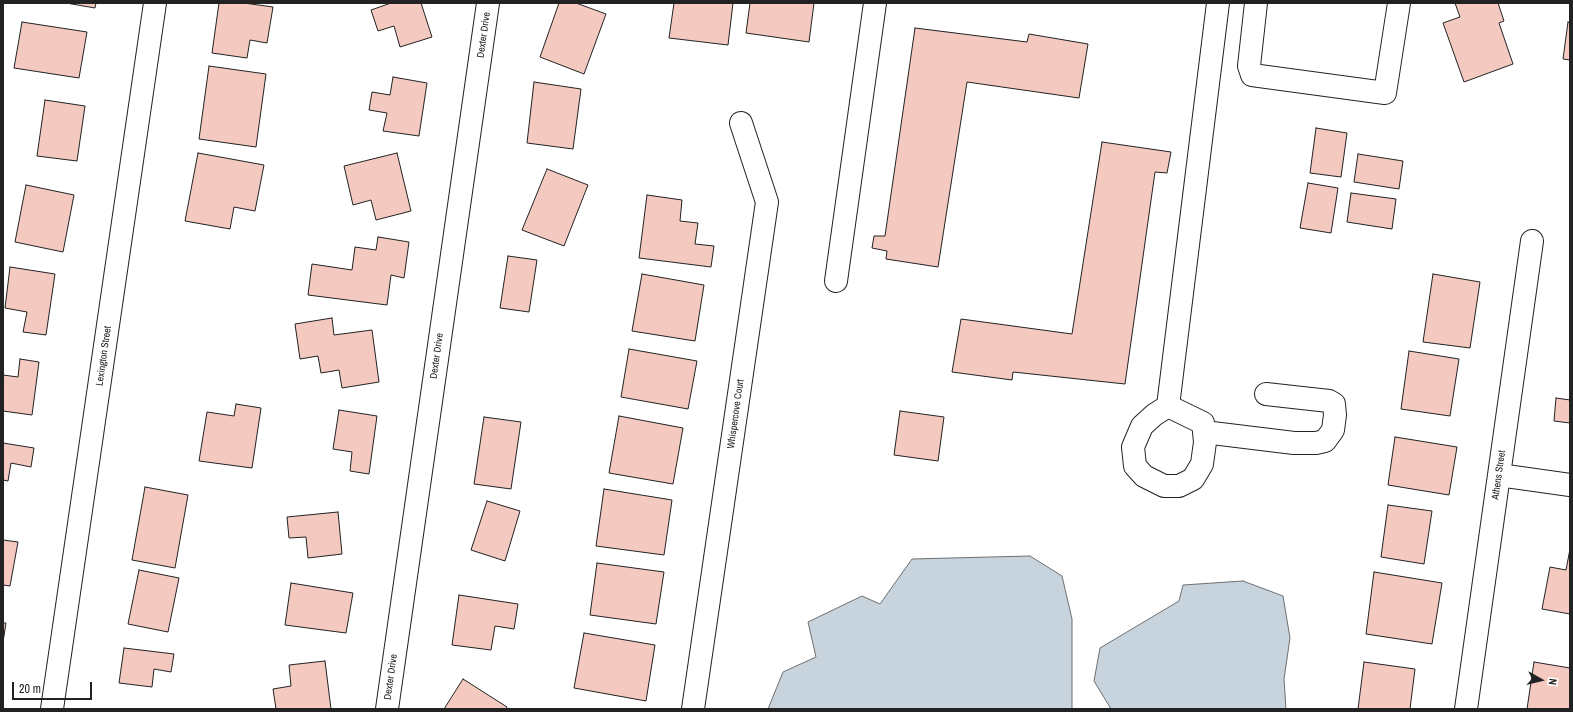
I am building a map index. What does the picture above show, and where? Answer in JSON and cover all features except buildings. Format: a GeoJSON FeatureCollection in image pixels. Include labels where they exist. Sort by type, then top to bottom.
{"type":"FeatureCollection","features":[{"type":"Feature","properties":{"kind":"street","name":"Lexington Street"},"geometry":{"type":"LineString","coordinates":[[52,709],[155,3]]}},
{"type":"Feature","properties":{"kind":"street","name":"Dexter Drive"},"geometry":{"type":"LineString","coordinates":[[386,709],[488,3]]}},
{"type":"Feature","properties":{"kind":"street"},"geometry":{"type":"LineString","coordinates":[[836,281],[875,3]]}},
{"type":"Feature","properties":{"kind":"street"},"geometry":{"type":"LineString","coordinates":[[1168,406],[1218,3]]}},
{"type":"Feature","properties":{"kind":"street"},"geometry":{"type":"LineString","coordinates":[[1256,3],[1249,66],[1252,75],[1385,93],[1399,3]]}},
{"type":"Feature","properties":{"kind":"street","name":"Whispercove Court"},"geometry":{"type":"LineString","coordinates":[[693,709],[767,202],[741,123]]}},
{"type":"Feature","properties":{"kind":"street","name":"Athens Street"},"geometry":{"type":"LineString","coordinates":[[1466,709],[1532,241]]}},
{"type":"Feature","properties":{"kind":"street"},"geometry":{"type":"LineString","coordinates":[[1204,432],[1294,443],[1316,443],[1325,441],[1333,430],[1335,415],[1334,404],[1329,401],[1266,394]]}},
{"type":"Feature","properties":{"kind":"street"},"geometry":{"type":"LineString","coordinates":[[1168,406],[1203,423],[1205,442],[1202,464],[1193,479],[1179,486],[1164,486],[1144,476],[1135,466],[1134,447],[1142,426],[1154,415],[1168,406]]}},
{"type":"Feature","properties":{"kind":"street"},"geometry":{"type":"LineString","coordinates":[[1499,475],[1570,485]]}},
{"type":"Feature","properties":{"kind":"shaded area"},"geometry":{"type":"Polygon","coordinates":[[[1030,556],[1062,576],[1072,619],[1072,709],[768,709],[783,672],[816,657],[808,622],[862,596],[880,604],[912,559],[1030,556]]]}},
{"type":"Feature","properties":{"kind":"shaded area"},"geometry":{"type":"Polygon","coordinates":[[[1243,581],[1283,596],[1290,638],[1284,679],[1286,709],[1111,709],[1094,681],[1100,648],[1179,601],[1183,585],[1243,581]]]}}]}
